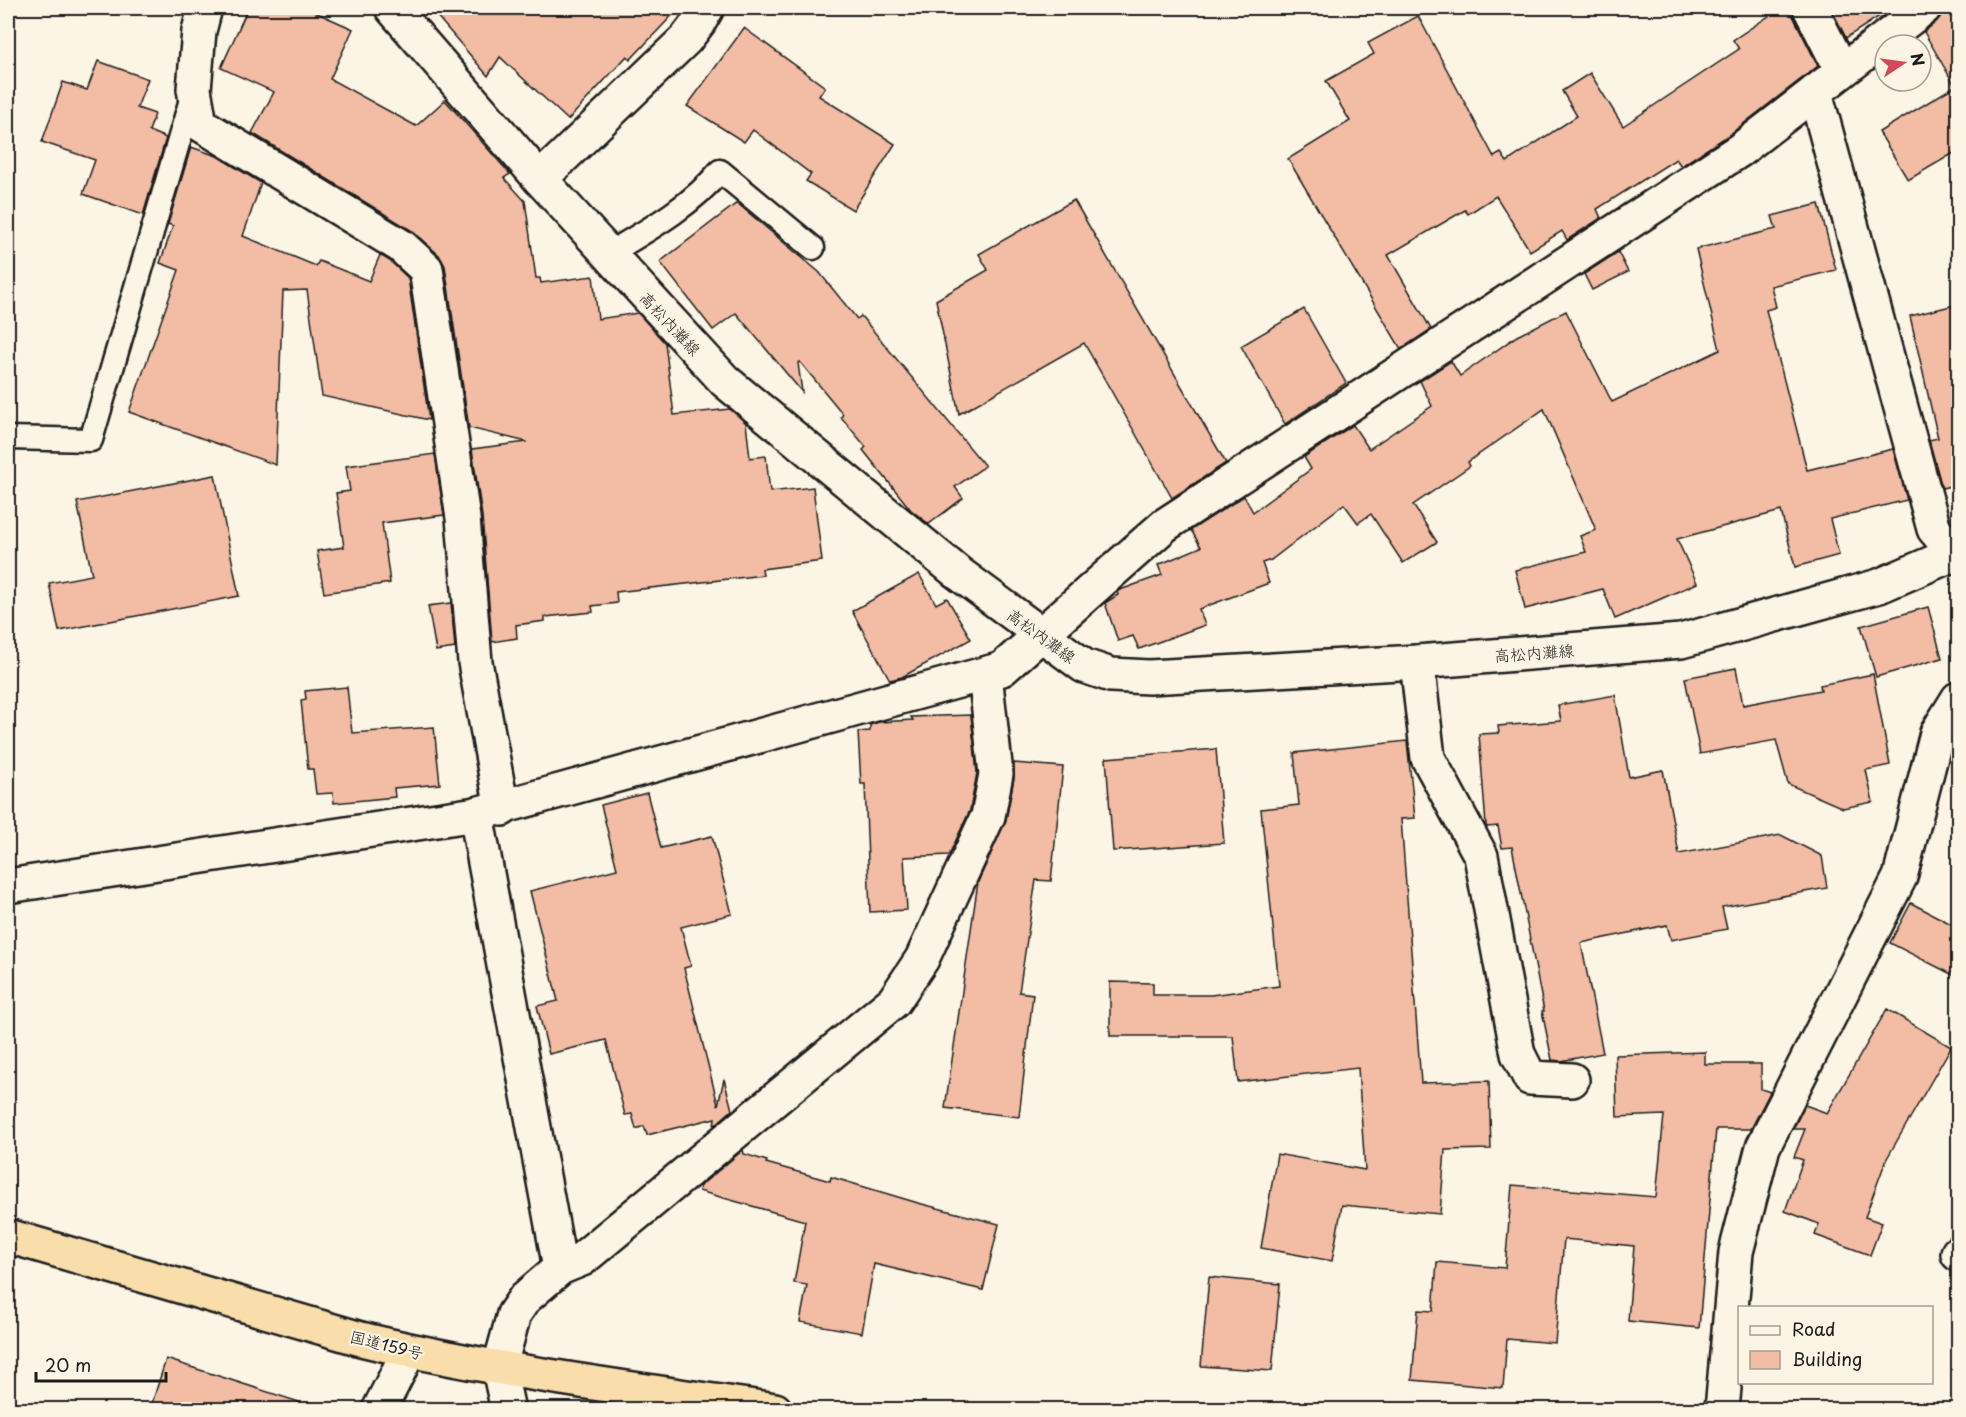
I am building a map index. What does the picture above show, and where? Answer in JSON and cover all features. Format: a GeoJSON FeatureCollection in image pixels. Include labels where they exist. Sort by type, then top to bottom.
{"type":"FeatureCollection","features":[{"type":"Feature","properties":{"kind":"highway","name":"国道159号"},"geometry":{"type":"LineString","coordinates":[[8,1236],[409,1351],[499,1369],[775,1410]]}},
{"type":"Feature","properties":{"kind":"street"},"geometry":{"type":"LineString","coordinates":[[204,8],[199,31],[194,89],[200,124],[401,246],[426,269],[463,518],[489,812],[560,1268]]}},
{"type":"Feature","properties":{"kind":"street","name":"高松内灘線"},"geometry":{"type":"LineString","coordinates":[[392,8],[540,179],[725,381],[957,572],[1084,666],[1111,675],[1149,676],[1417,662],[1681,641],[1879,586],[1958,554]]}},
{"type":"Feature","properties":{"kind":"street"},"geometry":{"type":"LineString","coordinates":[[540,179],[686,39],[707,8]]}},
{"type":"Feature","properties":{"kind":"street"},"geometry":{"type":"LineString","coordinates":[[1810,8],[1842,71]]}},
{"type":"Feature","properties":{"kind":"street"},"geometry":{"type":"LineString","coordinates":[[8,886],[489,812],[1002,669],[1165,525],[1740,150],[1924,8]]}},
{"type":"Feature","properties":{"kind":"street"},"geometry":{"type":"LineString","coordinates":[[1815,92],[1934,529],[1958,554]]}},
{"type":"Feature","properties":{"kind":"street"},"geometry":{"type":"LineString","coordinates":[[1417,662],[1428,759],[1481,856],[1518,1054],[1530,1078],[1572,1080]]}},
{"type":"Feature","properties":{"kind":"street"},"geometry":{"type":"LineString","coordinates":[[508,1410],[499,1369],[514,1314],[525,1298],[560,1268],[582,1259],[894,1001],[922,958],[988,816],[996,774],[985,674]]}},
{"type":"Feature","properties":{"kind":"street"},"geometry":{"type":"LineString","coordinates":[[1722,1410],[1736,1252],[1763,1147],[1900,878],[1948,725],[1959,699]]}},
{"type":"Feature","properties":{"kind":"street"},"geometry":{"type":"LineString","coordinates":[[379,1410],[409,1351]]}},
{"type":"Feature","properties":{"kind":"lane"},"geometry":{"type":"LineString","coordinates":[[8,438],[91,440],[194,89]]}},
{"type":"Feature","properties":{"kind":"lane"},"geometry":{"type":"LineString","coordinates":[[608,254],[650,229],[704,190],[720,171],[813,248]]}},
{"type":"Feature","properties":{"kind":"building"},"geometry":{"type":"Polygon","coordinates":[[[248,8],[306,8],[353,29],[330,79],[416,126],[445,100],[510,174],[504,178],[525,201],[536,278],[540,278],[541,283],[593,276],[598,319],[638,313],[665,343],[674,415],[730,409],[746,423],[750,458],[766,456],[770,492],[813,487],[822,561],[762,569],[763,575],[616,592],[617,603],[592,606],[593,612],[545,617],[545,621],[516,625],[517,638],[492,642],[482,516],[472,449],[527,442],[469,428],[445,266],[439,255],[411,230],[252,133],[274,92],[221,68],[248,8]]]}},
{"type":"Feature","properties":{"kind":"building"},"geometry":{"type":"Polygon","coordinates":[[[430,8],[679,8],[630,60],[627,56],[568,120],[500,57],[488,76],[430,8]]]}},
{"type":"Feature","properties":{"kind":"building"},"geometry":{"type":"Polygon","coordinates":[[[1781,8],[1791,8],[1818,66],[1729,135],[1681,166],[1676,159],[1597,209],[1601,218],[1567,240],[1562,231],[1530,251],[1496,196],[1468,214],[1465,210],[1388,255],[1431,329],[1401,349],[1288,159],[1350,121],[1326,81],[1374,54],[1368,43],[1418,16],[1494,157],[1501,153],[1507,162],[1577,116],[1562,91],[1590,73],[1623,126],[1739,49],[1733,40],[1781,8]]]}},
{"type":"Feature","properties":{"kind":"building"},"geometry":{"type":"Polygon","coordinates":[[[1831,8],[1892,8],[1846,38],[1831,8]]]}},
{"type":"Feature","properties":{"kind":"building"},"geometry":{"type":"Polygon","coordinates":[[[1942,8],[1959,8],[1959,150],[1908,180],[1879,132],[1955,86],[1933,48],[1933,33],[1924,32],[1941,16],[1942,8]]]}},
{"type":"Feature","properties":{"kind":"building"},"geometry":{"type":"Polygon","coordinates":[[[744,28],[825,87],[819,96],[895,144],[853,210],[806,181],[811,174],[753,130],[744,142],[687,106],[744,28]]]}},
{"type":"Feature","properties":{"kind":"building"},"geometry":{"type":"Polygon","coordinates":[[[98,61],[148,79],[137,108],[155,114],[149,131],[166,138],[143,215],[83,194],[95,160],[42,142],[63,82],[87,90],[98,61]]]}},
{"type":"Feature","properties":{"kind":"building"},"geometry":{"type":"Polygon","coordinates":[[[191,147],[217,156],[261,183],[243,236],[316,266],[319,261],[369,281],[380,255],[408,278],[429,420],[322,396],[307,290],[283,291],[276,465],[129,412],[179,270],[160,263],[173,226],[168,224],[191,147]]]}},
{"type":"Feature","properties":{"kind":"building"},"geometry":{"type":"Polygon","coordinates":[[[1074,200],[1226,463],[1172,498],[1084,343],[959,414],[936,300],[988,270],[979,254],[1074,200]]]}},
{"type":"Feature","properties":{"kind":"building"},"geometry":{"type":"Polygon","coordinates":[[[737,203],[819,272],[857,319],[861,316],[985,466],[955,487],[963,498],[929,524],[911,510],[863,450],[866,447],[841,417],[843,414],[800,362],[798,363],[802,392],[736,313],[713,330],[660,262],[737,203]]]}},
{"type":"Feature","properties":{"kind":"building"},"geometry":{"type":"Polygon","coordinates":[[[1819,204],[1836,270],[1771,286],[1776,307],[1766,310],[1807,470],[1893,449],[1907,500],[1830,519],[1839,555],[1795,567],[1781,511],[1677,539],[1697,583],[1615,619],[1603,589],[1525,609],[1515,570],[1586,552],[1580,536],[1596,530],[1544,409],[1468,462],[1470,466],[1413,505],[1437,542],[1403,563],[1371,514],[1358,523],[1344,504],[1271,560],[1262,563],[1269,583],[1199,609],[1205,625],[1139,649],[1133,636],[1118,641],[1105,603],[1118,595],[1117,592],[1162,575],[1158,565],[1201,547],[1191,530],[1244,496],[1253,512],[1311,469],[1304,457],[1353,425],[1369,449],[1432,406],[1420,381],[1451,361],[1460,376],[1517,336],[1566,311],[1612,402],[1720,350],[1696,249],[1776,229],[1772,216],[1819,204]]]}},
{"type":"Feature","properties":{"kind":"building"},"geometry":{"type":"Polygon","coordinates":[[[1618,252],[1628,272],[1592,290],[1584,274],[1618,252]]]}},
{"type":"Feature","properties":{"kind":"building"},"geometry":{"type":"Polygon","coordinates":[[[1959,304],[1959,484],[1942,488],[1929,440],[1938,438],[1910,316],[1959,304]]]}},
{"type":"Feature","properties":{"kind":"building"},"geometry":{"type":"Polygon","coordinates":[[[1304,309],[1346,383],[1285,424],[1241,346],[1304,309]]]}},
{"type":"Feature","properties":{"kind":"building"},"geometry":{"type":"Polygon","coordinates":[[[435,454],[444,515],[382,523],[390,583],[324,593],[317,551],[344,547],[336,493],[350,491],[346,466],[435,454]]]}},
{"type":"Feature","properties":{"kind":"building"},"geometry":{"type":"Polygon","coordinates":[[[215,475],[239,596],[59,631],[49,583],[92,575],[77,502],[215,475]]]}},
{"type":"Feature","properties":{"kind":"building"},"geometry":{"type":"Polygon","coordinates":[[[919,574],[936,604],[947,598],[971,639],[902,677],[890,680],[852,611],[919,574]]]}},
{"type":"Feature","properties":{"kind":"building"},"geometry":{"type":"Polygon","coordinates":[[[451,603],[455,648],[436,651],[428,606],[451,603]]]}},
{"type":"Feature","properties":{"kind":"building"},"geometry":{"type":"Polygon","coordinates":[[[1928,607],[1942,658],[1876,677],[1861,626],[1928,607]]]}},
{"type":"Feature","properties":{"kind":"building"},"geometry":{"type":"Polygon","coordinates":[[[1736,668],[1743,705],[1821,690],[1820,685],[1873,674],[1890,765],[1866,770],[1873,802],[1843,808],[1788,784],[1776,740],[1700,754],[1685,678],[1736,668]]]}},
{"type":"Feature","properties":{"kind":"building"},"geometry":{"type":"Polygon","coordinates":[[[347,687],[352,733],[434,727],[440,784],[394,788],[395,797],[334,803],[333,793],[316,794],[313,769],[308,769],[301,700],[306,699],[305,691],[347,687]]]}},
{"type":"Feature","properties":{"kind":"building"},"geometry":{"type":"Polygon","coordinates":[[[1615,695],[1629,777],[1663,770],[1679,854],[1781,835],[1822,856],[1827,888],[1722,907],[1727,929],[1671,940],[1667,925],[1581,943],[1603,1053],[1561,1061],[1552,1060],[1512,847],[1502,848],[1498,826],[1487,827],[1486,825],[1479,734],[1499,733],[1498,726],[1561,721],[1558,705],[1615,695]]]}},
{"type":"Feature","properties":{"kind":"building"},"geometry":{"type":"Polygon","coordinates":[[[971,715],[977,773],[970,810],[949,855],[904,857],[907,910],[870,912],[865,784],[861,784],[858,732],[870,731],[870,725],[879,722],[913,720],[911,717],[971,715]]]}},
{"type":"Feature","properties":{"kind":"building"},"geometry":{"type":"Polygon","coordinates":[[[1407,741],[1415,818],[1401,819],[1421,1083],[1489,1081],[1491,1149],[1445,1150],[1440,1214],[1342,1205],[1332,1261],[1261,1248],[1277,1154],[1365,1170],[1358,1068],[1238,1082],[1233,1036],[1110,1036],[1110,982],[1153,983],[1153,995],[1211,995],[1279,986],[1261,809],[1299,805],[1294,753],[1407,741]]]}},
{"type":"Feature","properties":{"kind":"building"},"geometry":{"type":"Polygon","coordinates":[[[1216,749],[1224,843],[1113,851],[1106,758],[1216,749]]]}},
{"type":"Feature","properties":{"kind":"building"},"geometry":{"type":"Polygon","coordinates":[[[1014,763],[1063,767],[1051,881],[1036,880],[1019,992],[1033,994],[1019,1117],[945,1108],[978,882],[1006,820],[1014,778],[1014,763]]]}},
{"type":"Feature","properties":{"kind":"building"},"geometry":{"type":"Polygon","coordinates":[[[647,793],[661,848],[712,836],[732,914],[681,927],[691,966],[684,968],[718,1105],[724,1079],[732,1110],[714,1126],[715,1118],[647,1135],[644,1126],[636,1129],[632,1114],[625,1115],[606,1040],[549,1054],[537,1006],[558,1001],[530,891],[617,869],[601,805],[647,793]]]}},
{"type":"Feature","properties":{"kind":"building"},"geometry":{"type":"Polygon","coordinates":[[[1911,903],[1959,928],[1959,978],[1890,943],[1911,903]]]}},
{"type":"Feature","properties":{"kind":"building"},"geometry":{"type":"Polygon","coordinates":[[[1887,1009],[1951,1047],[1886,1160],[1865,1217],[1882,1223],[1870,1255],[1815,1235],[1819,1224],[1785,1211],[1803,1160],[1794,1157],[1805,1129],[1793,1129],[1805,1105],[1827,1113],[1887,1009]]]}},
{"type":"Feature","properties":{"kind":"building"},"geometry":{"type":"Polygon","coordinates":[[[1705,1052],[1705,1064],[1761,1064],[1761,1089],[1770,1092],[1751,1129],[1716,1129],[1699,1328],[1628,1321],[1634,1246],[1564,1239],[1555,1343],[1507,1339],[1503,1388],[1412,1380],[1418,1310],[1433,1311],[1437,1262],[1505,1268],[1512,1185],[1656,1197],[1664,1115],[1617,1117],[1615,1055],[1705,1052]]]}},
{"type":"Feature","properties":{"kind":"building"},"geometry":{"type":"Polygon","coordinates":[[[743,1150],[744,1154],[767,1161],[766,1163],[830,1181],[831,1177],[999,1224],[983,1290],[874,1264],[862,1333],[800,1322],[807,1285],[794,1283],[805,1221],[699,1191],[700,1186],[743,1150]]]}},
{"type":"Feature","properties":{"kind":"building"},"geometry":{"type":"Polygon","coordinates":[[[1209,1277],[1280,1284],[1272,1371],[1201,1366],[1209,1277]]]}},
{"type":"Feature","properties":{"kind":"building"},"geometry":{"type":"Polygon","coordinates":[[[166,1359],[299,1402],[298,1410],[150,1410],[166,1359]]]}}]}
